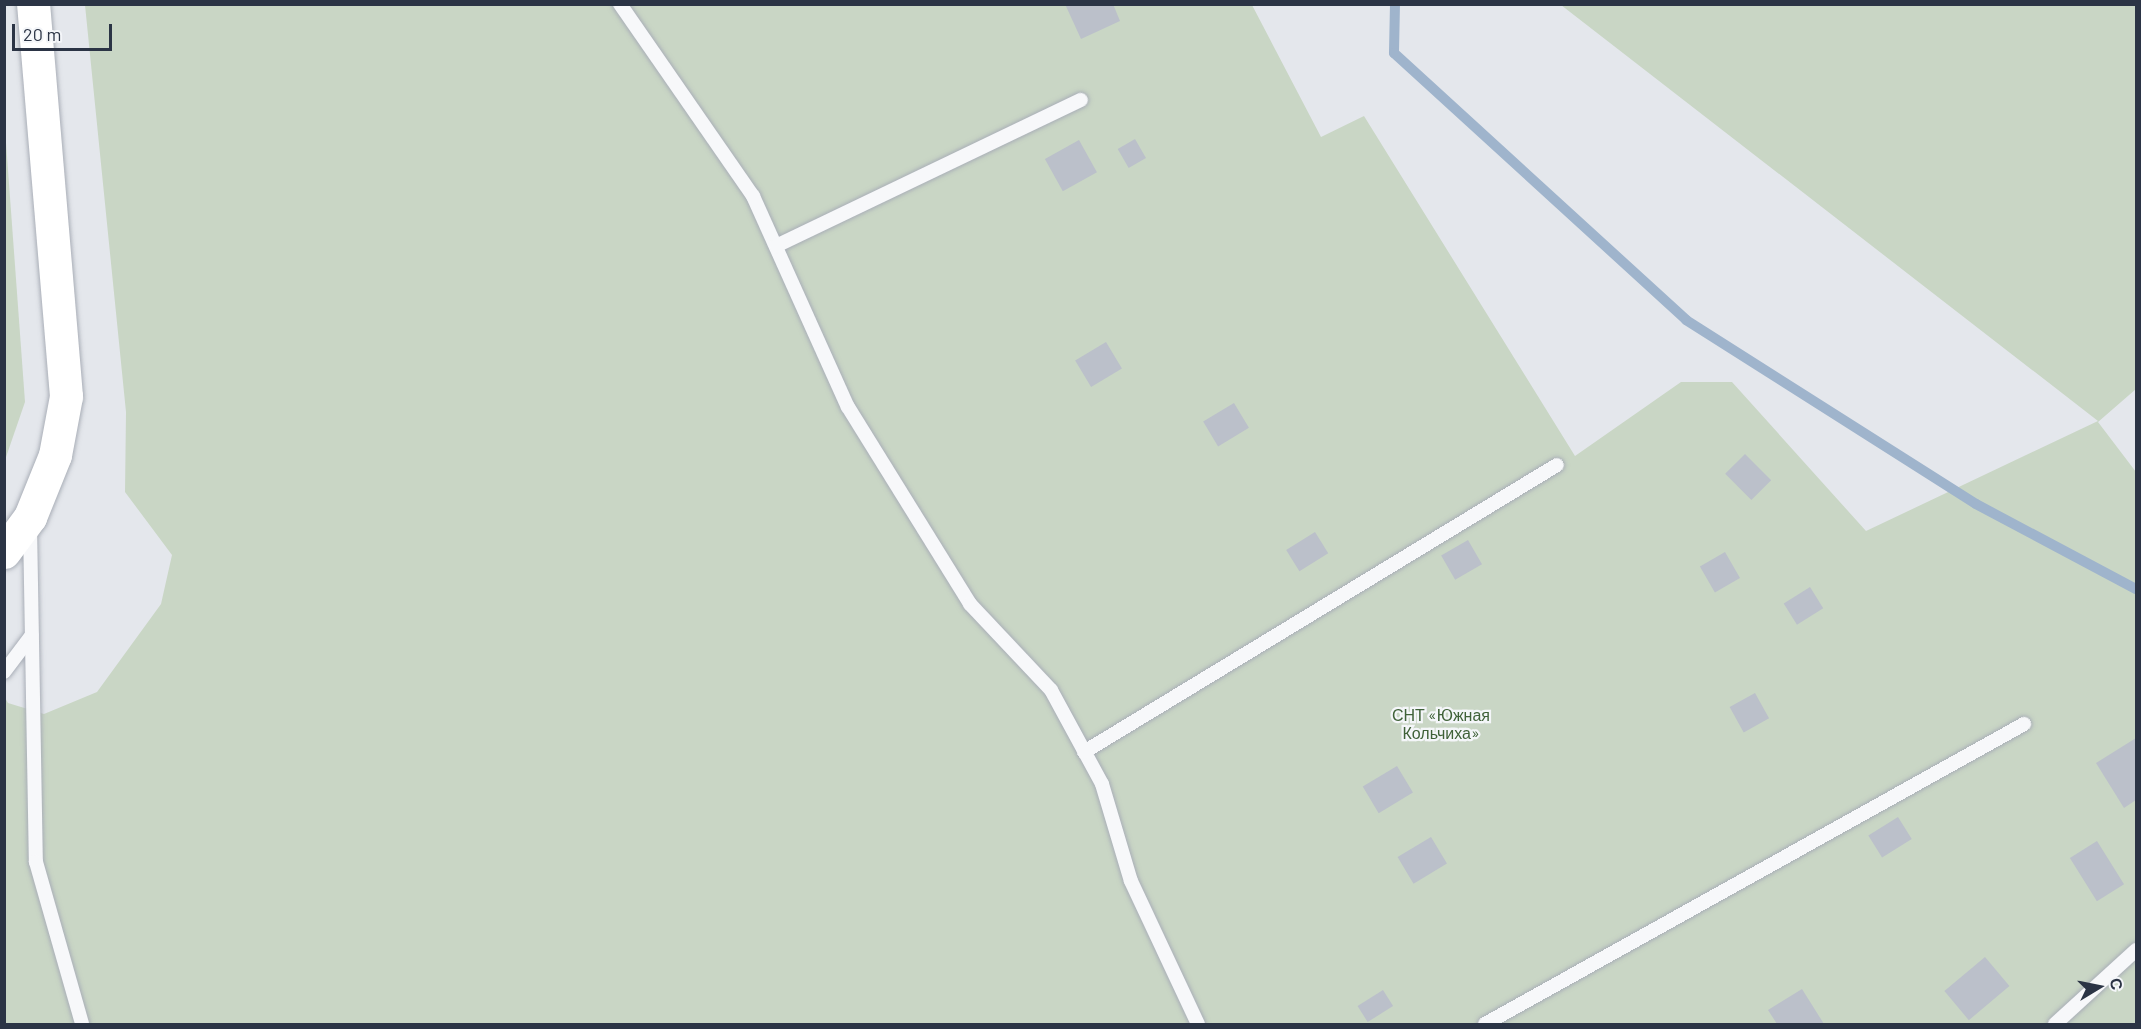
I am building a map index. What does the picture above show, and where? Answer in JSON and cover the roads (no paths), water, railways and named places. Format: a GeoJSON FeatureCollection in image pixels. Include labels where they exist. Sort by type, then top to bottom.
{"type":"FeatureCollection","features":[{"type":"Feature","properties":{"kind":"main road"},"geometry":{"type":"LineString","coordinates":[[4,552],[30,516],[55,455],[66,396],[33,4]]}},
{"type":"Feature","properties":{"kind":"lane"},"geometry":{"type":"LineString","coordinates":[[620,4],[753,196],[848,406],[970,604],[1051,690],[1102,784],[1131,881],[1198,1024]]}},
{"type":"Feature","properties":{"kind":"lane"},"geometry":{"type":"LineString","coordinates":[[776,246],[1081,100]]}},
{"type":"Feature","properties":{"kind":"lane"},"geometry":{"type":"LineString","coordinates":[[1084,752],[1557,465]]}},
{"type":"Feature","properties":{"kind":"lane"},"geometry":{"type":"LineString","coordinates":[[30,516],[36,862],[82,1024]]}},
{"type":"Feature","properties":{"kind":"lane"},"geometry":{"type":"LineString","coordinates":[[4,672],[32,635]]}},
{"type":"Feature","properties":{"kind":"lane"},"geometry":{"type":"LineString","coordinates":[[1485,1024],[2024,724]]}},
{"type":"Feature","properties":{"kind":"lane"},"geometry":{"type":"LineString","coordinates":[[2055,1024],[2136,950]]}},
{"type":"Feature","properties":{"kind":"waterway"},"geometry":{"type":"LineString","coordinates":[[1395,4],[1394,53],[1686,320],[1976,504],[2136,589]]}},
{"type":"Feature","properties":{"kind":"park label","name":"СНТ «Южная Кольчиха»"},"geometry":{"type":"Point","coordinates":[1441,724]}}]}
